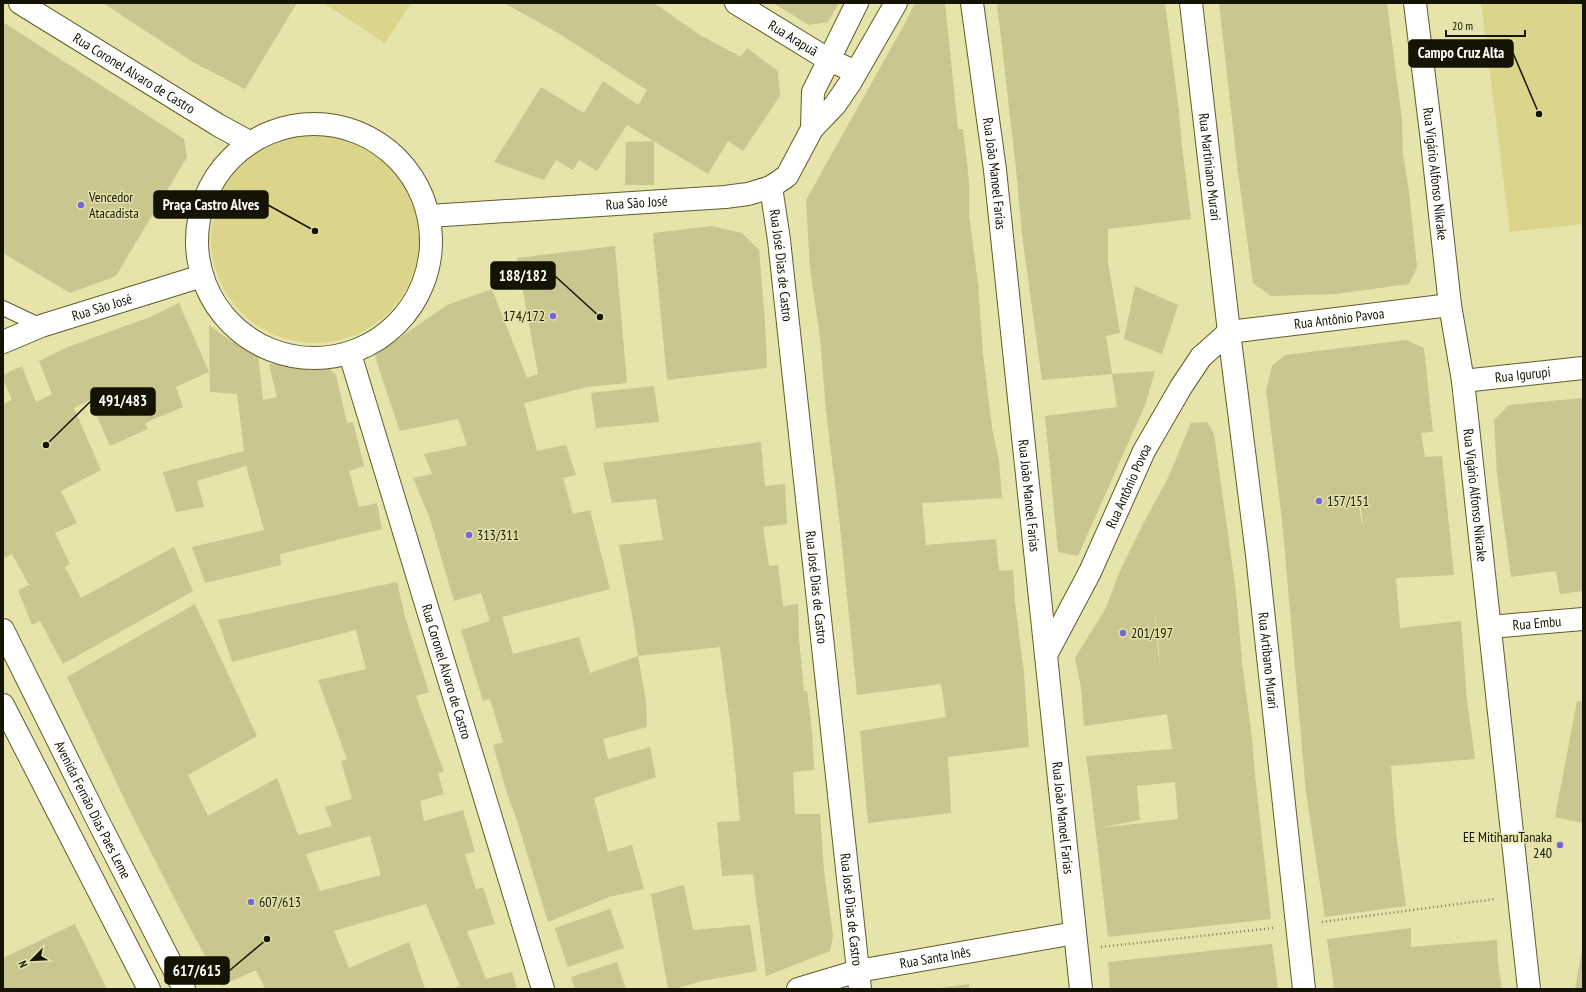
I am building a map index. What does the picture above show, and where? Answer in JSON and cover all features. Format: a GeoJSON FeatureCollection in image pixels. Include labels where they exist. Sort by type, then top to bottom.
{"type":"FeatureCollection","features":[{"type":"Feature","properties":{"kind":"street","name":"Rua Coronel Alvaro de Castro"},"geometry":{"type":"LineString","coordinates":[[20,3],[218,125],[249,142]]}},
{"type":"Feature","properties":{"kind":"street","name":"Rua Arapuã"},"geometry":{"type":"LineString","coordinates":[[736,3],[829,60],[856,72]]}},
{"type":"Feature","properties":{"kind":"street","name":"Rua São José"},"geometry":{"type":"LineString","coordinates":[[812,129],[813,92],[857,3]]}},
{"type":"Feature","properties":{"kind":"street","name":"Rua São José"},"geometry":{"type":"LineString","coordinates":[[429,216],[725,197],[748,194],[771,186],[787,176],[812,129],[835,105],[896,3]]}},
{"type":"Feature","properties":{"kind":"street","name":"Rua João Manoel Farias"},"geometry":{"type":"LineString","coordinates":[[972,3],[995,170],[1047,653],[1081,989]]}},
{"type":"Feature","properties":{"kind":"street","name":"Rua Martiniano Murari"},"geometry":{"type":"LineString","coordinates":[[1191,3],[1229,332]]}},
{"type":"Feature","properties":{"kind":"street","name":"Rua Vigário Alfonso Nikrake"},"geometry":{"type":"LineString","coordinates":[[1416,3],[1450,305],[1463,381],[1529,989]]}},
{"type":"Feature","properties":{"kind":"street"},"geometry":{"type":"LineString","coordinates":[[321,123],[359,132],[391,152],[415,180],[429,216],[432,251],[424,285],[406,315],[381,338],[350,354],[313,359],[277,352],[251,339],[219,309],[202,276],[197,246],[200,216],[210,187],[227,162],[249,142],[284,127],[321,123]]}},
{"type":"Feature","properties":{"kind":"street","name":"Rua José Dias de Castro"},"geometry":{"type":"LineString","coordinates":[[771,186],[779,240],[859,980]]}},
{"type":"Feature","properties":{"kind":"street","name":"Rua São José"},"geometry":{"type":"LineString","coordinates":[[3,342],[41,326],[202,276]]}},
{"type":"Feature","properties":{"kind":"street","name":"Rua Antônio Pavoa"},"geometry":{"type":"LineString","coordinates":[[1229,332],[1450,305]]}},
{"type":"Feature","properties":{"kind":"street","name":"Rua Antônio Povoa"},"geometry":{"type":"LineString","coordinates":[[1047,653],[1090,572],[1144,451],[1181,387],[1201,357],[1229,332]]}},
{"type":"Feature","properties":{"kind":"street","name":"Rua Artibano Murari"},"geometry":{"type":"LineString","coordinates":[[1229,332],[1257,555],[1304,989]]}},
{"type":"Feature","properties":{"kind":"street","name":"Rua Coronel Alvaro de Castro"},"geometry":{"type":"LineString","coordinates":[[350,354],[543,989]]}},
{"type":"Feature","properties":{"kind":"street","name":"Rua Igurupi"},"geometry":{"type":"LineString","coordinates":[[1463,381],[1583,368]]}},
{"type":"Feature","properties":{"kind":"street","name":"Rua Embu"},"geometry":{"type":"LineString","coordinates":[[1490,627],[1583,619]]}},
{"type":"Feature","properties":{"kind":"street","name":"Avenida Fernão Dias Paes Leme"},"geometry":{"type":"LineString","coordinates":[[3,630],[184,989]]}},
{"type":"Feature","properties":{"kind":"street"},"geometry":{"type":"LineString","coordinates":[[3,705],[149,989]]}},
{"type":"Feature","properties":{"kind":"street","name":"Rua Santa Inês"},"geometry":{"type":"LineString","coordinates":[[798,989],[859,980],[1076,941]]}},
{"type":"Feature","properties":{"kind":"lane"},"geometry":{"type":"LineString","coordinates":[[3,308],[41,326]]}},
{"type":"Feature","properties":{"kind":"path"},"geometry":{"type":"LineString","coordinates":[[1076,941],[1296,926],[1519,895]]}},
{"type":"Feature","properties":{"kind":"shaded area"},"geometry":{"type":"Polygon","coordinates":[[[323,3],[411,3],[385,43],[323,3]]]}},
{"type":"Feature","properties":{"kind":"shaded area"},"geometry":{"type":"Polygon","coordinates":[[[1481,3],[1583,3],[1583,224],[1510,232],[1481,3]]]}},
{"type":"Feature","properties":{"kind":"shaded area"},"geometry":{"type":"Polygon","coordinates":[[[315,135],[335,137],[364,147],[381,159],[395,173],[407,190],[411,199],[417,219],[419,239],[417,259],[407,288],[395,305],[381,319],[364,331],[355,335],[335,341],[315,343],[295,341],[266,331],[249,319],[235,305],[223,288],[219,279],[213,259],[211,239],[213,219],[223,190],[235,173],[249,159],[266,147],[275,143],[295,137],[315,135]]]}},
{"type":"Feature","properties":{"kind":"building"},"geometry":{"type":"Polygon","coordinates":[[[103,3],[297,3],[245,89],[193,62],[103,3]]]}},
{"type":"Feature","properties":{"kind":"building"},"geometry":{"type":"Polygon","coordinates":[[[504,3],[654,3],[700,35],[741,57],[747,48],[778,71],[780,96],[743,151],[728,141],[708,174],[627,125],[597,171],[579,160],[573,170],[556,160],[544,180],[494,162],[541,87],[584,113],[603,81],[638,105],[647,90],[558,33],[504,3]]]}},
{"type":"Feature","properties":{"kind":"building"},"geometry":{"type":"Polygon","coordinates":[[[773,3],[839,3],[828,22],[809,25],[773,3]]]}},
{"type":"Feature","properties":{"kind":"building"},"geometry":{"type":"Polygon","coordinates":[[[915,3],[945,3],[958,129],[963,129],[969,181],[969,214],[978,284],[983,354],[992,428],[999,461],[1002,498],[922,503],[926,545],[996,539],[999,571],[1013,570],[1015,603],[1024,673],[1029,747],[948,757],[951,813],[868,823],[860,731],[946,717],[941,684],[857,695],[839,517],[826,411],[820,337],[810,269],[806,200],[915,3]]]}},
{"type":"Feature","properties":{"kind":"building"},"geometry":{"type":"Polygon","coordinates":[[[997,3],[1165,3],[1191,219],[1108,229],[1108,262],[1120,333],[1106,336],[1112,374],[1042,380],[1022,235],[997,3]]]}},
{"type":"Feature","properties":{"kind":"building"},"geometry":{"type":"Polygon","coordinates":[[[1219,3],[1387,3],[1402,120],[1403,154],[1409,191],[1417,267],[1409,284],[1336,294],[1271,296],[1253,283],[1238,172],[1219,3]]]}},
{"type":"Feature","properties":{"kind":"building","name":"Vencedor Atacadista"},"geometry":{"type":"Polygon","coordinates":[[[3,22],[184,139],[187,157],[116,276],[70,293],[3,253],[3,22]]]}},
{"type":"Feature","properties":{"kind":"building"},"geometry":{"type":"Polygon","coordinates":[[[654,141],[654,185],[625,185],[626,142],[654,141]]]}},
{"type":"Feature","properties":{"kind":"building"},"geometry":{"type":"Polygon","coordinates":[[[712,226],[742,233],[759,250],[767,368],[667,380],[653,233],[712,226]]]}},
{"type":"Feature","properties":{"kind":"building"},"geometry":{"type":"Polygon","coordinates":[[[615,246],[627,383],[587,387],[524,403],[537,451],[566,445],[576,475],[563,478],[573,514],[590,510],[610,589],[502,617],[513,654],[579,637],[590,673],[638,656],[646,701],[647,727],[603,739],[608,759],[650,747],[656,777],[594,798],[608,852],[632,845],[644,889],[609,897],[548,922],[493,745],[503,742],[490,699],[483,701],[461,630],[490,621],[481,593],[454,601],[429,516],[413,478],[432,474],[424,454],[467,445],[458,419],[400,431],[375,355],[447,305],[492,289],[527,378],[538,374],[517,258],[615,246]]]}},
{"type":"Feature","properties":{"kind":"building"},"geometry":{"type":"Polygon","coordinates":[[[1135,286],[1178,305],[1162,354],[1124,339],[1135,286]]]}},
{"type":"Feature","properties":{"kind":"building"},"geometry":{"type":"Polygon","coordinates":[[[179,303],[209,372],[176,387],[183,407],[145,423],[148,429],[110,446],[90,400],[74,408],[101,470],[61,491],[77,523],[55,533],[70,564],[65,567],[81,598],[174,547],[193,591],[63,664],[40,621],[32,625],[18,590],[29,585],[12,554],[5,558],[3,553],[3,404],[12,400],[3,379],[3,375],[22,366],[36,402],[52,394],[39,361],[68,347],[150,317],[179,303]]]}},
{"type":"Feature","properties":{"kind":"building"},"geometry":{"type":"Polygon","coordinates":[[[209,325],[231,341],[258,352],[263,400],[277,397],[269,364],[327,366],[336,375],[347,423],[353,422],[364,466],[349,471],[359,507],[377,503],[382,529],[280,554],[281,565],[205,583],[192,547],[264,530],[246,466],[197,481],[204,507],[176,512],[163,472],[244,451],[237,394],[210,392],[209,325]]]}},
{"type":"Feature","properties":{"kind":"building"},"geometry":{"type":"Polygon","coordinates":[[[1406,340],[1424,348],[1433,432],[1421,433],[1425,457],[1442,456],[1454,575],[1396,578],[1400,628],[1461,621],[1467,700],[1475,759],[1391,766],[1396,833],[1406,906],[1325,917],[1306,793],[1282,520],[1266,390],[1272,366],[1285,355],[1406,340]],[[1359,493],[1360,513],[1364,531],[1359,493]]]}},
{"type":"Feature","properties":{"kind":"building"},"geometry":{"type":"Polygon","coordinates":[[[1155,371],[1145,405],[1078,556],[1058,552],[1045,416],[1117,407],[1112,374],[1155,371]]]}},
{"type":"Feature","properties":{"kind":"building"},"geometry":{"type":"Polygon","coordinates":[[[654,386],[659,422],[596,428],[591,393],[654,386]]]}},
{"type":"Feature","properties":{"kind":"building"},"geometry":{"type":"Polygon","coordinates":[[[1583,398],[1583,591],[1560,594],[1556,571],[1511,577],[1497,474],[1494,420],[1509,405],[1583,398]]]}},
{"type":"Feature","properties":{"kind":"building"},"geometry":{"type":"Polygon","coordinates":[[[1207,422],[1214,434],[1236,592],[1242,663],[1252,738],[1271,919],[1108,937],[1086,756],[1172,749],[1167,714],[1084,726],[1081,688],[1075,658],[1106,608],[1119,573],[1168,478],[1191,423],[1207,422]],[[1154,608],[1160,668],[1158,634],[1154,608]],[[1175,782],[1137,786],[1140,820],[1099,828],[1178,819],[1175,782]]]}},
{"type":"Feature","properties":{"kind":"building"},"geometry":{"type":"Polygon","coordinates":[[[761,442],[765,486],[785,484],[787,524],[763,527],[769,566],[778,565],[783,606],[798,604],[799,638],[804,691],[807,691],[812,732],[814,770],[793,772],[795,814],[820,814],[824,871],[833,936],[830,951],[766,976],[753,874],[722,876],[717,822],[740,821],[732,737],[720,647],[638,656],[619,545],[663,540],[656,499],[612,503],[603,463],[761,442]]]}},
{"type":"Feature","properties":{"kind":"building"},"geometry":{"type":"Polygon","coordinates":[[[397,582],[405,617],[429,692],[416,696],[444,772],[438,773],[444,794],[420,801],[424,821],[463,810],[475,852],[465,854],[476,890],[483,887],[495,924],[467,931],[486,979],[512,972],[517,989],[452,989],[460,986],[426,904],[334,931],[349,968],[409,942],[425,988],[265,989],[256,970],[221,986],[129,809],[67,677],[195,604],[257,736],[188,775],[208,816],[277,778],[298,835],[332,826],[325,807],[352,799],[341,761],[347,759],[318,680],[366,669],[356,630],[232,662],[218,620],[397,582]],[[370,836],[306,854],[320,891],[381,875],[370,836]]]}},
{"type":"Feature","properties":{"kind":"building"},"geometry":{"type":"Polygon","coordinates":[[[1577,701],[1583,702],[1583,823],[1555,817],[1577,701]]]}},
{"type":"Feature","properties":{"kind":"building"},"geometry":{"type":"Polygon","coordinates":[[[684,885],[693,930],[750,925],[757,971],[668,989],[651,894],[684,885]]]}},
{"type":"Feature","properties":{"kind":"building"},"geometry":{"type":"Polygon","coordinates":[[[610,909],[624,948],[568,967],[555,928],[610,909]]]}},
{"type":"Feature","properties":{"kind":"building"},"geometry":{"type":"Polygon","coordinates":[[[75,924],[107,989],[3,989],[3,958],[75,924]]]}},
{"type":"Feature","properties":{"kind":"building"},"geometry":{"type":"Polygon","coordinates":[[[1411,928],[1411,947],[1497,940],[1498,963],[1502,989],[1334,989],[1327,939],[1411,928]]]}},
{"type":"Feature","properties":{"kind":"building"},"geometry":{"type":"Polygon","coordinates":[[[1272,944],[1278,989],[1110,989],[1108,962],[1272,944]]]}},
{"type":"Feature","properties":{"kind":"building"},"geometry":{"type":"Polygon","coordinates":[[[1582,950],[1583,989],[1575,989],[1582,950]]]}},
{"type":"Feature","properties":{"kind":"building"},"geometry":{"type":"Polygon","coordinates":[[[617,962],[626,989],[575,989],[571,977],[617,962]]]}},
{"type":"Feature","properties":{"kind":"building"},"geometry":{"type":"Polygon","coordinates":[[[969,984],[969,989],[940,989],[940,988],[969,984]]]}},
{"type":"Feature","properties":{"kind":"place","name":"Campo Cruz Alta"},"geometry":{"type":"Point","coordinates":[1539,114]}},
{"type":"Feature","properties":{"kind":"place","name":"Vencedor Atacadista"},"geometry":{"type":"Point","coordinates":[81,205]}},
{"type":"Feature","properties":{"kind":"place","name":"Praça Castro Alves"},"geometry":{"type":"Point","coordinates":[315,231]}},
{"type":"Feature","properties":{"kind":"place","name":"174/172"},"geometry":{"type":"Point","coordinates":[553,316]}},
{"type":"Feature","properties":{"kind":"place","name":"188/182"},"geometry":{"type":"Point","coordinates":[600,317]}},
{"type":"Feature","properties":{"kind":"place","name":"491/483"},"geometry":{"type":"Point","coordinates":[46,445]}},
{"type":"Feature","properties":{"kind":"place","name":"157/151"},"geometry":{"type":"Point","coordinates":[1319,501]}},
{"type":"Feature","properties":{"kind":"place","name":"313/311"},"geometry":{"type":"Point","coordinates":[469,535]}},
{"type":"Feature","properties":{"kind":"place","name":"201/197"},"geometry":{"type":"Point","coordinates":[1123,633]}},
{"type":"Feature","properties":{"kind":"place","name":"EE MitiharuTanaka 240"},"geometry":{"type":"Point","coordinates":[1560,845]}},
{"type":"Feature","properties":{"kind":"place","name":"607/613"},"geometry":{"type":"Point","coordinates":[251,902]}},
{"type":"Feature","properties":{"kind":"place","name":"617/615"},"geometry":{"type":"Point","coordinates":[267,939]}}]}
